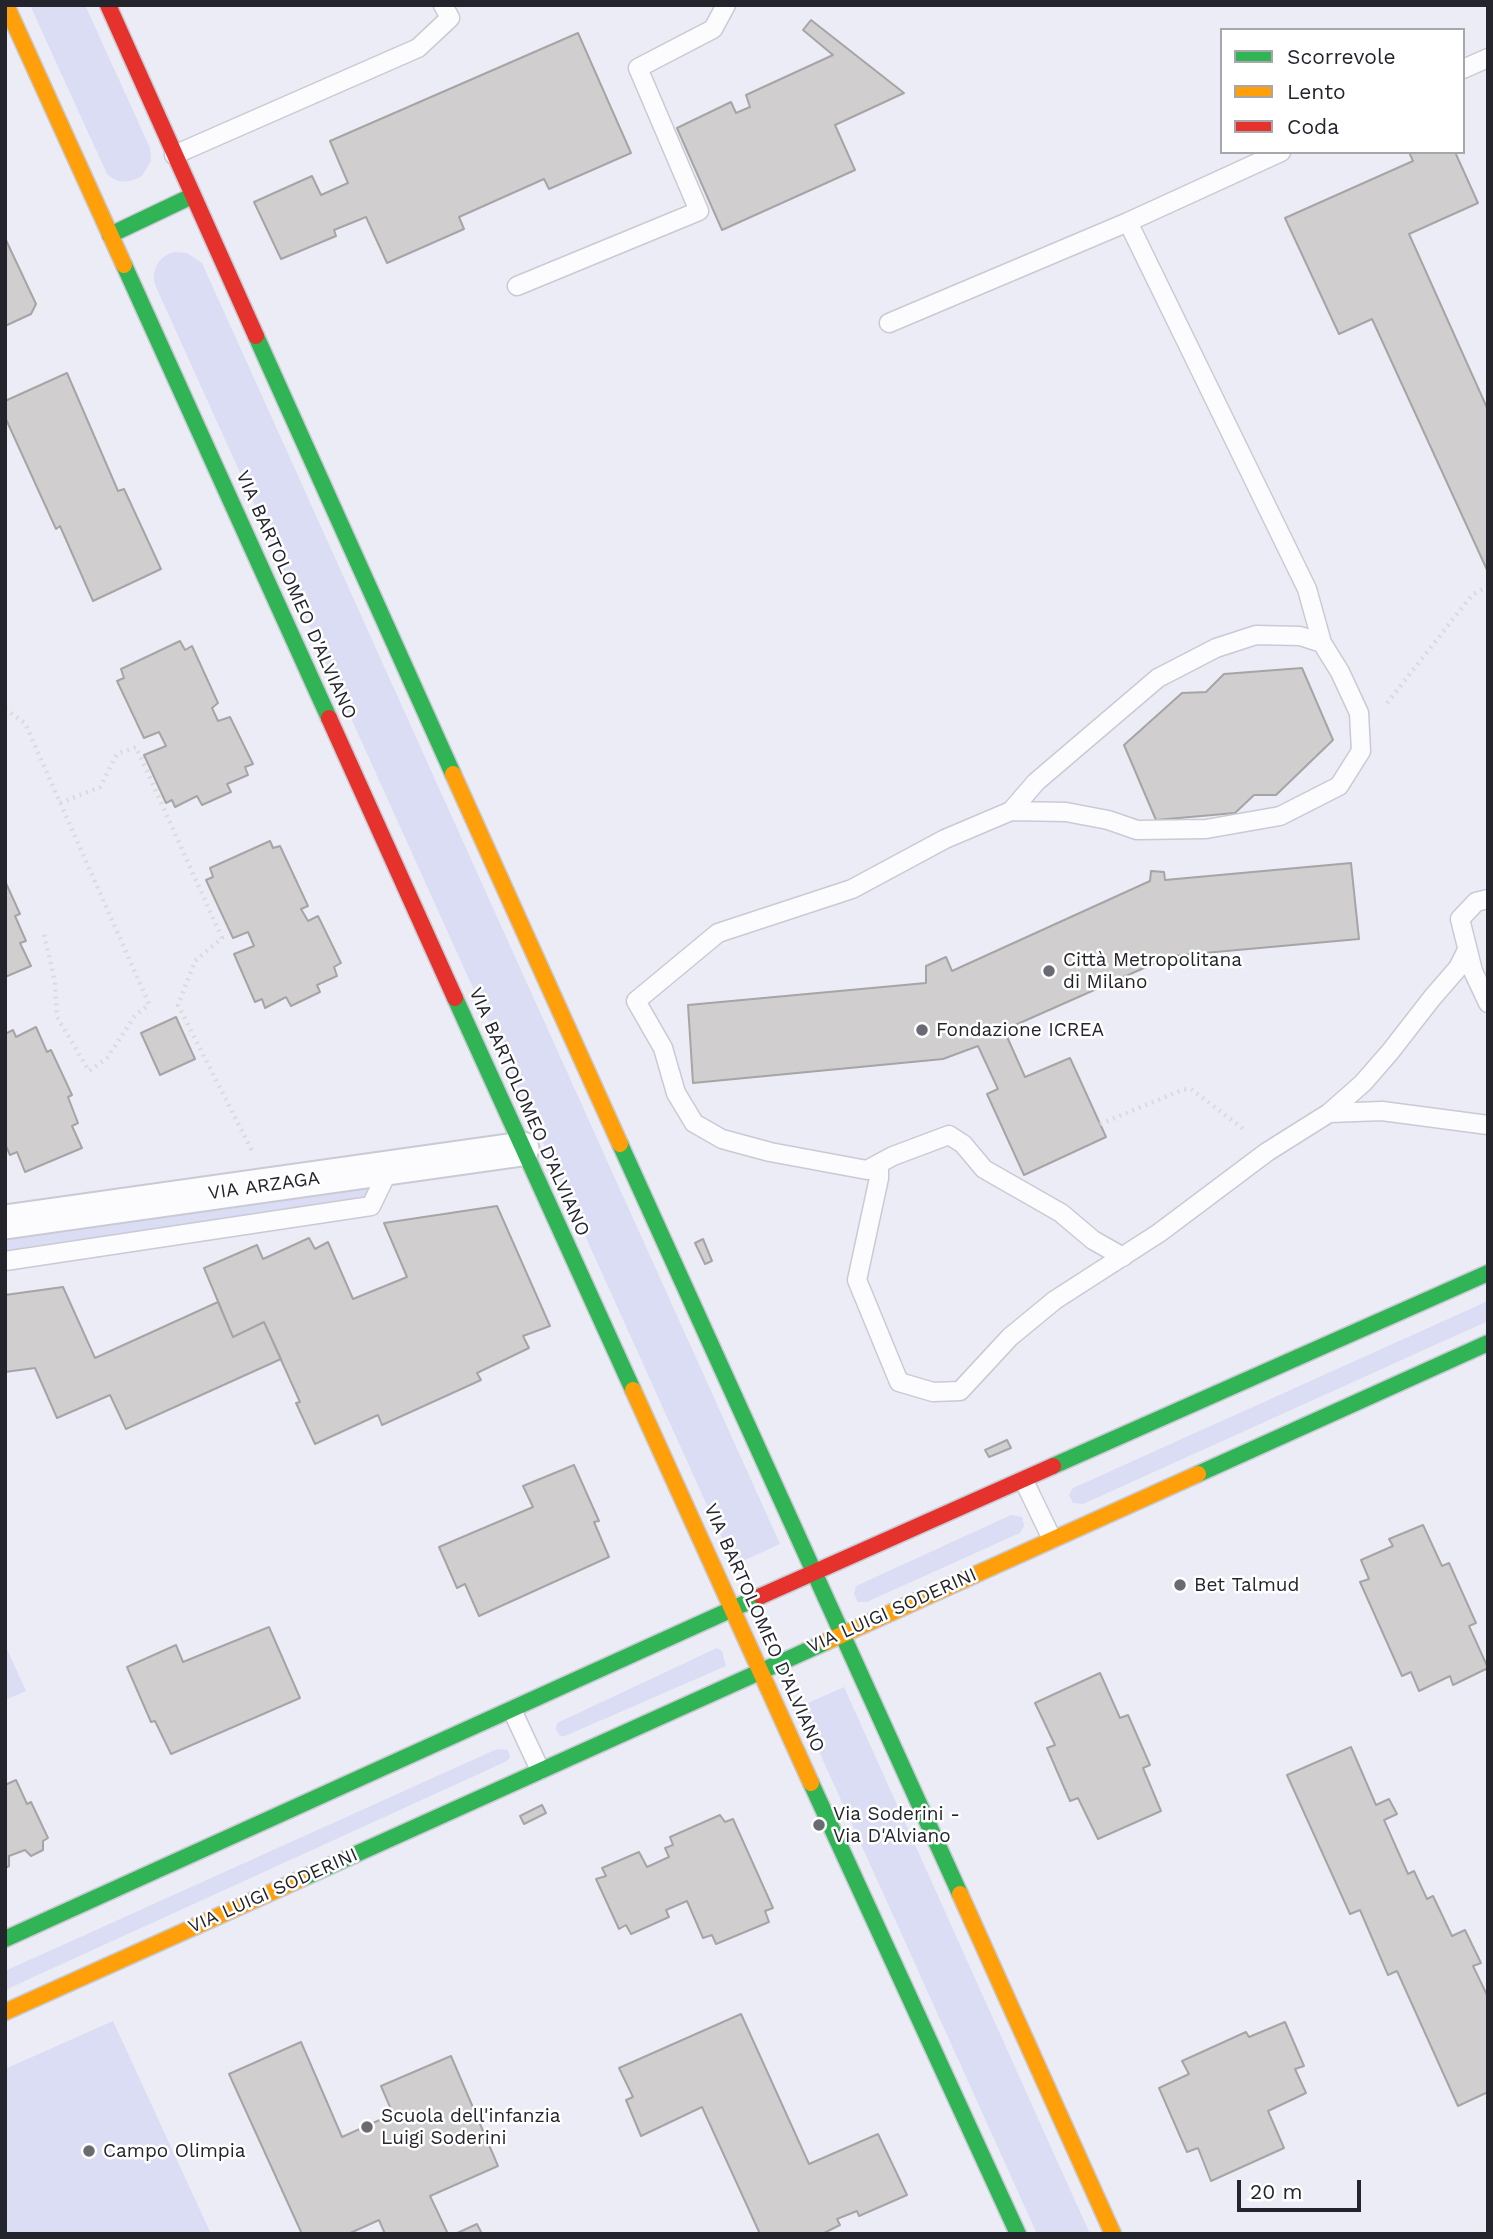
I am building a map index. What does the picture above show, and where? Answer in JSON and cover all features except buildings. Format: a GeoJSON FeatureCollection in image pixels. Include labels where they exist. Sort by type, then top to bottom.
{"type":"FeatureCollection","features":[{"type":"Feature","properties":{"kind":"main road","name":"VIA BARTOLOMEO D'ALVIANO"},"geometry":{"type":"LineString","coordinates":[[6,5],[522,1149],[1018,2234]]}},
{"type":"Feature","properties":{"kind":"main road"},"geometry":{"type":"LineString","coordinates":[[108,5],[813,1574],[1113,2234]]}},
{"type":"Feature","properties":{"kind":"main road"},"geometry":{"type":"LineString","coordinates":[[110,235],[192,196]]}},
{"type":"Feature","properties":{"kind":"main road"},"geometry":{"type":"LineString","coordinates":[[5,1939],[1488,1273]]}},
{"type":"Feature","properties":{"kind":"main road","name":"VIA LUIGI SODERINI"},"geometry":{"type":"LineString","coordinates":[[5,2012],[1488,1343]]}},
{"type":"Feature","properties":{"kind":"street","name":"VIA ARZAGA"},"geometry":{"type":"LineString","coordinates":[[5,1222],[522,1149]]}},
{"type":"Feature","properties":{"kind":"lane"},"geometry":{"type":"LineString","coordinates":[[174,155],[418,48],[450,18],[443,5]]}},
{"type":"Feature","properties":{"kind":"lane"},"geometry":{"type":"LineString","coordinates":[[517,286],[699,211],[638,68],[713,29],[726,5]]}},
{"type":"Feature","properties":{"kind":"lane"},"geometry":{"type":"LineString","coordinates":[[1465,68],[1488,58]]}},
{"type":"Feature","properties":{"kind":"lane"},"geometry":{"type":"LineString","coordinates":[[889,323],[1128,222],[1277,154]]}},
{"type":"Feature","properties":{"kind":"lane"},"geometry":{"type":"LineString","coordinates":[[1123,1257],[1093,1240],[1061,1213],[984,1169],[963,1144],[949,1135],[867,1170],[770,1152],[722,1139],[694,1123],[676,1093],[663,1048],[628,1003],[718,933],[852,890],[945,839],[1011,811],[1066,812],[1108,820],[1137,830],[1206,829],[1280,816],[1339,786],[1360,751],[1359,713],[1340,672],[1322,643],[1307,589],[1128,222]]}},
{"type":"Feature","properties":{"kind":"lane"},"geometry":{"type":"LineString","coordinates":[[1011,811],[1036,782],[1158,678],[1216,648],[1256,635],[1300,636],[1322,643]]}},
{"type":"Feature","properties":{"kind":"lane"},"geometry":{"type":"LineString","coordinates":[[1488,899],[1476,902],[1460,919],[1473,971],[1488,1003]]}},
{"type":"Feature","properties":{"kind":"lane"},"geometry":{"type":"LineString","coordinates":[[879,1164],[879,1178],[857,1280],[898,1382],[933,1392],[960,1391],[1010,1337],[1055,1300],[1123,1257],[1267,1152],[1329,1113],[1363,1083],[1390,1052],[1458,968],[1468,950]]}},
{"type":"Feature","properties":{"kind":"lane"},"geometry":{"type":"LineString","coordinates":[[1329,1113],[1382,1111],[1488,1125]]}},
{"type":"Feature","properties":{"kind":"lane"},"geometry":{"type":"LineString","coordinates":[[5,1261],[371,1206],[389,1169]]}},
{"type":"Feature","properties":{"kind":"lane"},"geometry":{"type":"LineString","coordinates":[[1024,1481],[1052,1538]]}},
{"type":"Feature","properties":{"kind":"lane"},"geometry":{"type":"LineString","coordinates":[[512,1710],[540,1770]]}},
{"type":"Feature","properties":{"kind":"path"},"geometry":{"type":"LineString","coordinates":[[1360,736],[1472,595],[1488,586]]}},
{"type":"Feature","properties":{"kind":"path"},"geometry":{"type":"LineString","coordinates":[[5,709],[25,723],[149,1004],[134,1017],[107,1058],[89,1071],[57,1017],[55,982],[44,934]]}},
{"type":"Feature","properties":{"kind":"path"},"geometry":{"type":"LineString","coordinates":[[60,803],[100,787],[117,754],[136,747],[222,938],[195,961],[178,1005],[253,1153]]}},
{"type":"Feature","properties":{"kind":"path"},"geometry":{"type":"LineString","coordinates":[[1100,1124],[1182,1090],[1191,1089],[1238,1124],[1267,1152]]}},
{"type":"Feature","properties":{"kind":"shaded area"},"geometry":{"type":"Polygon","coordinates":[[[30,5],[85,5],[150,148],[151,161],[142,176],[124,181],[115,180],[107,174],[30,5]]]}},
{"type":"Feature","properties":{"kind":"shaded area"},"geometry":{"type":"Polygon","coordinates":[[[174,252],[187,253],[202,263],[780,1544],[734,1565],[156,287],[154,276],[157,265],[164,257],[174,252]]]}},
{"type":"Feature","properties":{"kind":"shaded area"},"geometry":{"type":"Polygon","coordinates":[[[379,1185],[364,1199],[6,1253],[5,1240],[8,1237],[379,1185]]]}},
{"type":"Feature","properties":{"kind":"shaded area"},"geometry":{"type":"Polygon","coordinates":[[[1488,1301],[1488,1321],[1083,1504],[1073,1503],[1069,1495],[1073,1488],[1488,1301]]]}},
{"type":"Feature","properties":{"kind":"shaded area"},"geometry":{"type":"Polygon","coordinates":[[[1011,1515],[1022,1517],[1024,1526],[1020,1533],[867,1602],[858,1602],[854,1594],[856,1586],[1011,1515]]]}},
{"type":"Feature","properties":{"kind":"shaded area"},"geometry":{"type":"Polygon","coordinates":[[[5,1645],[26,1691],[5,1700],[5,1645]]]}},
{"type":"Feature","properties":{"kind":"shaded area"},"geometry":{"type":"Polygon","coordinates":[[[717,1648],[722,1651],[726,1666],[565,1736],[560,1736],[556,1730],[557,1723],[717,1648]]]}},
{"type":"Feature","properties":{"kind":"shaded area"},"geometry":{"type":"Polygon","coordinates":[[[844,1687],[1090,2234],[1037,2234],[799,1707],[844,1687]]]}},
{"type":"Feature","properties":{"kind":"shaded area"},"geometry":{"type":"Polygon","coordinates":[[[497,1749],[508,1750],[510,1758],[5,1990],[5,1971],[497,1749]]]}},
{"type":"Feature","properties":{"kind":"shaded area","name":"Campo Olimpia"},"geometry":{"type":"Polygon","coordinates":[[[113,2021],[211,2234],[5,2234],[5,2069],[113,2021]]]}},
{"type":"Feature","properties":{"kind":"traffic: fast"},"geometry":{"type":"LineString","coordinates":[[110,235],[192,196]]}},
{"type":"Feature","properties":{"kind":"traffic: fast"},"geometry":{"type":"LineString","coordinates":[[124,265],[329,718]]}},
{"type":"Feature","properties":{"kind":"traffic: fast"},"geometry":{"type":"LineString","coordinates":[[256,336],[453,774]]}},
{"type":"Feature","properties":{"kind":"traffic: fast"},"geometry":{"type":"LineString","coordinates":[[455,998],[633,1390]]}},
{"type":"Feature","properties":{"kind":"traffic: fast"},"geometry":{"type":"LineString","coordinates":[[620,1144],[960,1894]]}},
{"type":"Feature","properties":{"kind":"traffic: fast"},"geometry":{"type":"LineString","coordinates":[[1053,1466],[1488,1273]]}},
{"type":"Feature","properties":{"kind":"traffic: fast"},"geometry":{"type":"LineString","coordinates":[[1198,1474],[1488,1343]]}},
{"type":"Feature","properties":{"kind":"traffic: fast"},"geometry":{"type":"LineString","coordinates":[[5,1939],[761,1596]]}},
{"type":"Feature","properties":{"kind":"traffic: fast"},"geometry":{"type":"LineString","coordinates":[[303,1878],[826,1642]]}},
{"type":"Feature","properties":{"kind":"traffic: fast"},"geometry":{"type":"LineString","coordinates":[[811,1783],[1018,2234]]}},
{"type":"Feature","properties":{"kind":"traffic: slow"},"geometry":{"type":"LineString","coordinates":[[6,5],[124,265]]}},
{"type":"Feature","properties":{"kind":"traffic: slow"},"geometry":{"type":"LineString","coordinates":[[453,774],[620,1144]]}},
{"type":"Feature","properties":{"kind":"traffic: slow"},"geometry":{"type":"LineString","coordinates":[[633,1390],[811,1783]]}},
{"type":"Feature","properties":{"kind":"traffic: slow"},"geometry":{"type":"LineString","coordinates":[[826,1642],[1198,1474]]}},
{"type":"Feature","properties":{"kind":"traffic: slow"},"geometry":{"type":"LineString","coordinates":[[5,2012],[303,1878]]}},
{"type":"Feature","properties":{"kind":"traffic: slow"},"geometry":{"type":"LineString","coordinates":[[960,1894],[1113,2234]]}},
{"type":"Feature","properties":{"kind":"traffic: jam"},"geometry":{"type":"LineString","coordinates":[[108,5],[256,336]]}},
{"type":"Feature","properties":{"kind":"traffic: jam"},"geometry":{"type":"LineString","coordinates":[[329,718],[455,998]]}},
{"type":"Feature","properties":{"kind":"traffic: jam"},"geometry":{"type":"LineString","coordinates":[[761,1596],[1053,1466]]}},
{"type":"Feature","properties":{"kind":"place","name":"Città Metropolitana di Milano"},"geometry":{"type":"Point","coordinates":[1049,971]}},
{"type":"Feature","properties":{"kind":"place","name":"Fondazione ICREA"},"geometry":{"type":"Point","coordinates":[922,1030]}},
{"type":"Feature","properties":{"kind":"place","name":"Bet Talmud"},"geometry":{"type":"Point","coordinates":[1180,1585]}},
{"type":"Feature","properties":{"kind":"place","name":"Via Soderini - Via D'Alviano"},"geometry":{"type":"Point","coordinates":[819,1825]}},
{"type":"Feature","properties":{"kind":"place","name":"Scuola dell'infanzia Luigi Soderini"},"geometry":{"type":"Point","coordinates":[367,2127]}},
{"type":"Feature","properties":{"kind":"place","name":"Campo Olimpia"},"geometry":{"type":"Point","coordinates":[89,2151]}}]}
